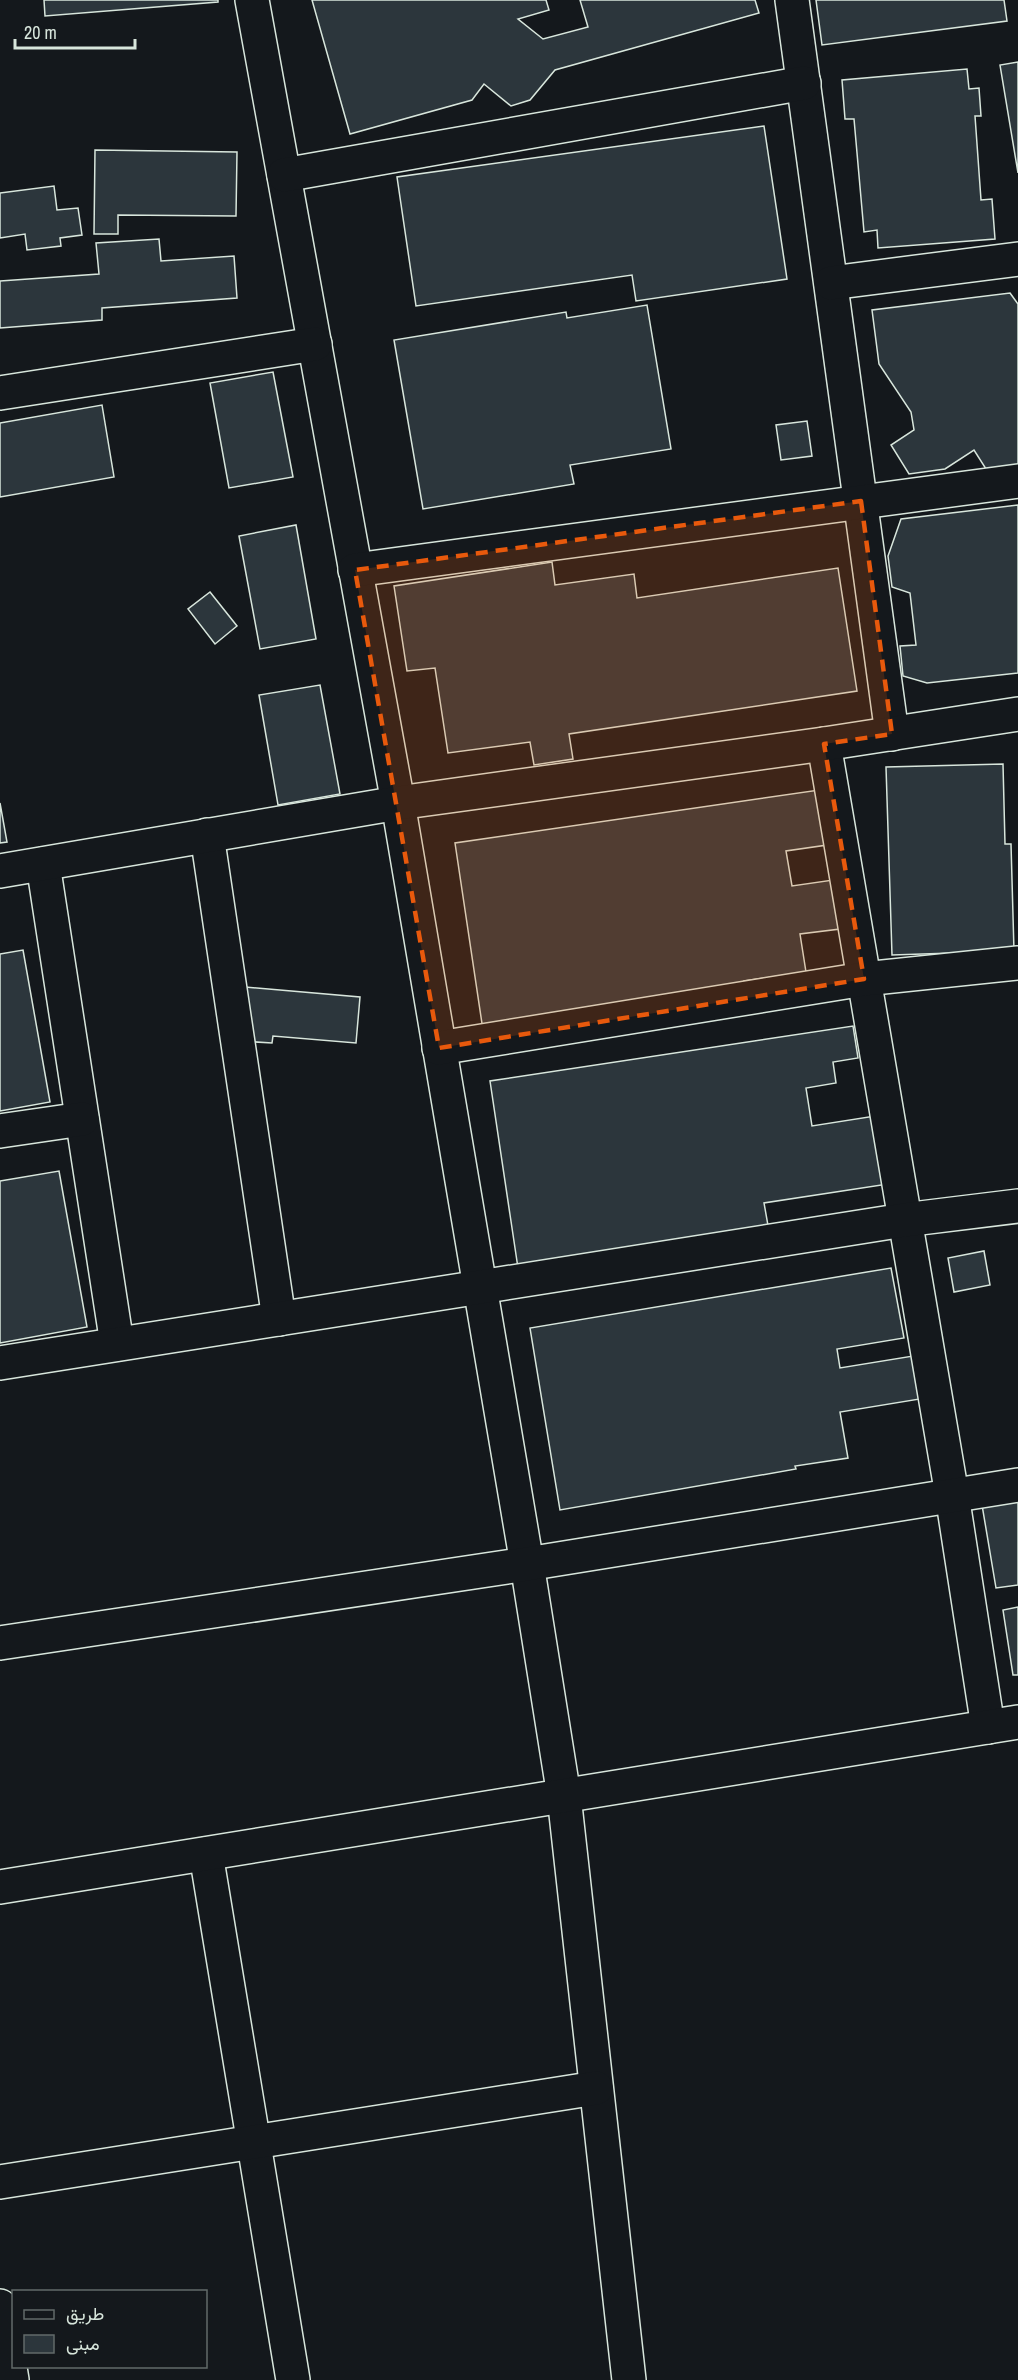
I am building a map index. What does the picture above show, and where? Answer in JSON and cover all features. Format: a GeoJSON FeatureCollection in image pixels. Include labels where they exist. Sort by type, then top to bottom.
{"type":"FeatureCollection","features":[{"type":"Feature","properties":{"kind":"street"},"geometry":{"type":"LineString","coordinates":[[252,0],[398,803],[564,1796],[629,2380]]}},
{"type":"Feature","properties":{"kind":"street"},"geometry":{"type":"LineString","coordinates":[[792,0],[892,734]]}},
{"type":"Feature","properties":{"kind":"street"},"geometry":{"type":"LineString","coordinates":[[284,175],[804,83]]}},
{"type":"Feature","properties":{"kind":"street"},"geometry":{"type":"LineString","coordinates":[[831,283],[1018,259]]}},
{"type":"Feature","properties":{"kind":"street"},"geometry":{"type":"LineString","coordinates":[[0,393],[315,344]]}},
{"type":"Feature","properties":{"kind":"street"},"geometry":{"type":"LineString","coordinates":[[356,570],[1018,481]]}},
{"type":"Feature","properties":{"kind":"street"},"geometry":{"type":"LineString","coordinates":[[0,872],[398,803],[824,744],[1018,714]]}},
{"type":"Feature","properties":{"kind":"street"},"geometry":{"type":"LineString","coordinates":[[0,1887],[1003,1724],[952,1495],[824,744]]}},
{"type":"Feature","properties":{"kind":"street"},"geometry":{"type":"LineString","coordinates":[[207,836],[279,1319]]}},
{"type":"Feature","properties":{"kind":"street"},"geometry":{"type":"LineString","coordinates":[[43,864],[117,1344]]}},
{"type":"Feature","properties":{"kind":"street"},"geometry":{"type":"LineString","coordinates":[[439,1048],[864,979],[1018,963]]}},
{"type":"Feature","properties":{"kind":"street"},"geometry":{"type":"LineString","coordinates":[[0,1131],[82,1119]]}},
{"type":"Feature","properties":{"kind":"street"},"geometry":{"type":"LineString","coordinates":[[0,1363],[904,1220],[1018,1206]]}},
{"type":"Feature","properties":{"kind":"street"},"geometry":{"type":"LineString","coordinates":[[0,1643],[527,1564],[1018,1485]]}},
{"type":"Feature","properties":{"kind":"street"},"geometry":{"type":"LineString","coordinates":[[206,1854],[293,2380]]}},
{"type":"Feature","properties":{"kind":"street"},"geometry":{"type":"LineString","coordinates":[[0,2182],[596,2088]]}},
{"type":"Feature","properties":{"kind":"street"},"geometry":{"type":"LineString","coordinates":[[0,2306],[12,2380]]}},
{"type":"Feature","properties":{"kind":"highlighted area"},"geometry":{"type":"Polygon","coordinates":[[[861,501],[892,734],[824,744],[864,979],[439,1048],[355,570],[861,501]]]}},
{"type":"Feature","properties":{"kind":"building"},"geometry":{"type":"Polygon","coordinates":[[[44,0],[218,0],[218,2],[45,16],[44,0]]]}},
{"type":"Feature","properties":{"kind":"building"},"geometry":{"type":"Polygon","coordinates":[[[312,0],[546,0],[549,10],[518,19],[543,39],[588,27],[580,0],[755,0],[759,13],[555,70],[530,100],[511,106],[484,84],[472,100],[350,134],[312,0]]]}},
{"type":"Feature","properties":{"kind":"building"},"geometry":{"type":"Polygon","coordinates":[[[816,0],[1004,0],[1007,21],[822,45],[816,0]]]}},
{"type":"Feature","properties":{"kind":"building"},"geometry":{"type":"Polygon","coordinates":[[[1018,62],[1018,173],[1000,65],[1018,62]]]}},
{"type":"Feature","properties":{"kind":"building"},"geometry":{"type":"Polygon","coordinates":[[[967,69],[969,89],[979,88],[981,116],[975,116],[981,200],[992,199],[995,239],[878,248],[877,230],[864,232],[854,119],[845,119],[842,80],[967,69]]]}},
{"type":"Feature","properties":{"kind":"building"},"geometry":{"type":"Polygon","coordinates":[[[764,126],[787,279],[636,301],[632,275],[416,306],[397,177],[764,126]]]}},
{"type":"Feature","properties":{"kind":"building"},"geometry":{"type":"Polygon","coordinates":[[[95,150],[237,152],[236,216],[118,215],[118,234],[94,234],[95,150]]]}},
{"type":"Feature","properties":{"kind":"building"},"geometry":{"type":"Polygon","coordinates":[[[54,186],[57,210],[78,208],[82,235],[60,238],[61,246],[27,250],[25,234],[0,238],[0,193],[54,186]]]}},
{"type":"Feature","properties":{"kind":"building"},"geometry":{"type":"Polygon","coordinates":[[[159,239],[161,261],[234,256],[237,298],[102,308],[102,320],[0,328],[0,281],[99,274],[96,243],[159,239]]]}},
{"type":"Feature","properties":{"kind":"building"},"geometry":{"type":"Polygon","coordinates":[[[1010,293],[1018,304],[1018,465],[986,469],[974,450],[945,469],[909,474],[891,445],[914,430],[911,412],[879,364],[872,310],[1010,293]]]}},
{"type":"Feature","properties":{"kind":"building"},"geometry":{"type":"Polygon","coordinates":[[[647,305],[671,449],[570,465],[574,484],[423,509],[394,340],[566,312],[567,318],[647,305]]]}},
{"type":"Feature","properties":{"kind":"building"},"geometry":{"type":"Polygon","coordinates":[[[273,372],[293,477],[229,488],[210,383],[273,372]]]}},
{"type":"Feature","properties":{"kind":"building"},"geometry":{"type":"Polygon","coordinates":[[[102,405],[114,477],[0,497],[0,423],[102,405]]]}},
{"type":"Feature","properties":{"kind":"building"},"geometry":{"type":"Polygon","coordinates":[[[807,421],[812,456],[781,460],[776,425],[807,421]]]}},
{"type":"Feature","properties":{"kind":"building"},"geometry":{"type":"Polygon","coordinates":[[[1018,505],[1018,673],[927,683],[903,676],[900,646],[916,645],[910,593],[892,587],[888,556],[901,519],[1018,505]]]}},
{"type":"Feature","properties":{"kind":"building"},"geometry":{"type":"Polygon","coordinates":[[[296,525],[316,639],[260,649],[239,536],[296,525]]]}},
{"type":"Feature","properties":{"kind":"building"},"geometry":{"type":"Polygon","coordinates":[[[552,562],[555,585],[634,574],[637,598],[838,568],[857,691],[569,734],[573,759],[534,765],[530,742],[448,753],[435,668],[407,671],[394,586],[552,562]]]}},
{"type":"Feature","properties":{"kind":"building"},"geometry":{"type":"Polygon","coordinates":[[[210,592],[237,626],[215,644],[188,609],[210,592]]]}},
{"type":"Feature","properties":{"kind":"building"},"geometry":{"type":"Polygon","coordinates":[[[320,685],[340,794],[278,805],[259,695],[320,685]]]}},
{"type":"Feature","properties":{"kind":"building"},"geometry":{"type":"Polygon","coordinates":[[[1003,764],[1005,844],[1011,844],[1014,951],[892,955],[886,767],[1003,764]]]}},
{"type":"Feature","properties":{"kind":"building"},"geometry":{"type":"Polygon","coordinates":[[[826,789],[834,844],[786,851],[792,886],[833,880],[840,929],[800,934],[806,972],[744,981],[747,998],[484,1037],[455,843],[826,789]]]}},
{"type":"Feature","properties":{"kind":"building"},"geometry":{"type":"Polygon","coordinates":[[[0,803],[7,842],[0,843],[0,803]]]}},
{"type":"Feature","properties":{"kind":"building"},"geometry":{"type":"Polygon","coordinates":[[[23,950],[50,1102],[0,1111],[0,954],[23,950]]]}},
{"type":"Feature","properties":{"kind":"building"},"geometry":{"type":"Polygon","coordinates":[[[245,987],[360,997],[356,1043],[273,1036],[272,1043],[240,1041],[245,987]]]}},
{"type":"Feature","properties":{"kind":"building"},"geometry":{"type":"Polygon","coordinates":[[[853,1026],[858,1058],[833,1062],[836,1083],[806,1088],[812,1126],[875,1116],[908,1181],[764,1203],[769,1231],[518,1268],[490,1081],[853,1026]]]}},
{"type":"Feature","properties":{"kind":"building"},"geometry":{"type":"Polygon","coordinates":[[[59,1171],[87,1327],[0,1343],[0,1181],[59,1171]]]}},
{"type":"Feature","properties":{"kind":"building"},"geometry":{"type":"Polygon","coordinates":[[[984,1251],[990,1285],[954,1292],[948,1258],[984,1251]]]}},
{"type":"Feature","properties":{"kind":"building"},"geometry":{"type":"Polygon","coordinates":[[[891,1268],[904,1338],[837,1349],[840,1368],[919,1355],[926,1398],[840,1412],[848,1458],[560,1510],[530,1328],[891,1268]]]}},
{"type":"Feature","properties":{"kind":"building"},"geometry":{"type":"Polygon","coordinates":[[[1018,1487],[1018,1585],[996,1588],[980,1493],[1018,1487]]]}},
{"type":"Feature","properties":{"kind":"building"},"geometry":{"type":"Polygon","coordinates":[[[1018,1607],[1018,1675],[1013,1675],[1003,1610],[1018,1607]]]}}]}
